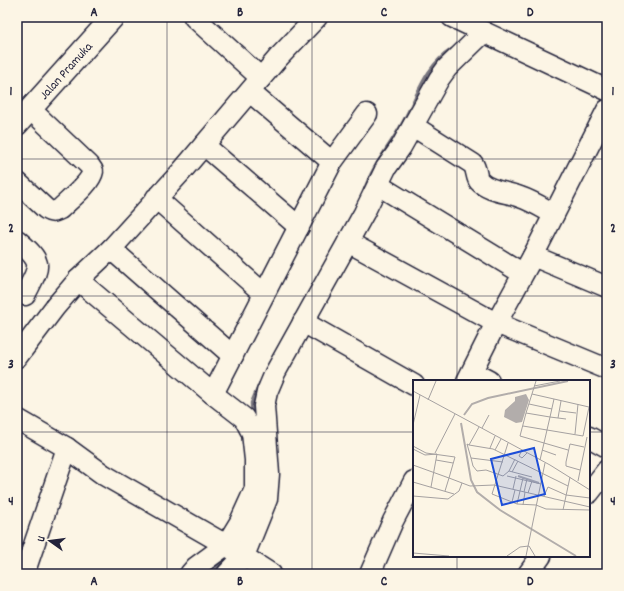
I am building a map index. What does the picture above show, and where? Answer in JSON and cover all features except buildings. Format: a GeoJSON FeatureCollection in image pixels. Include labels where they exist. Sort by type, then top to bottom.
{"type":"FeatureCollection","features":[{"type":"Feature","properties":{"kind":"main road","name":"Jalan Pramuka"},"geometry":{"type":"LineString","coordinates":[[24,117],[113,17]]}},
{"type":"Feature","properties":{"kind":"street"},"geometry":{"type":"LineString","coordinates":[[194,17],[255,85],[332,162]]}},
{"type":"Feature","properties":{"kind":"street"},"geometry":{"type":"LineString","coordinates":[[17,357],[55,307],[78,280],[111,249],[204,145],[255,85],[317,17]]}},
{"type":"Feature","properties":{"kind":"street"},"geometry":{"type":"LineString","coordinates":[[452,17],[607,90]]}},
{"type":"Feature","properties":{"kind":"street"},"geometry":{"type":"LineString","coordinates":[[190,574],[196,567],[235,551],[267,499],[269,474],[264,406],[267,392],[275,373],[348,242],[386,168],[401,147],[439,78],[478,29]]}},
{"type":"Feature","properties":{"kind":"street"},"geometry":{"type":"LineString","coordinates":[[476,378],[496,323],[522,273],[533,256],[607,110]]}},
{"type":"Feature","properties":{"kind":"street"},"geometry":{"type":"LineString","coordinates":[[214,394],[332,162],[367,114]]}},
{"type":"Feature","properties":{"kind":"street"},"geometry":{"type":"LineString","coordinates":[[17,182],[46,209],[50,212],[54,212],[60,209],[88,181],[93,171],[89,165],[24,117]]}},
{"type":"Feature","properties":{"kind":"street"},"geometry":{"type":"LineString","coordinates":[[413,126],[473,164],[477,170],[477,178],[486,186],[519,196],[554,214]]}},
{"type":"Feature","properties":{"kind":"street"},"geometry":{"type":"LineString","coordinates":[[204,145],[299,227]]}},
{"type":"Feature","properties":{"kind":"street"},"geometry":{"type":"LineString","coordinates":[[378,185],[522,273]]}},
{"type":"Feature","properties":{"kind":"street"},"geometry":{"type":"LineString","coordinates":[[156,198],[264,294]]}},
{"type":"Feature","properties":{"kind":"street"},"geometry":{"type":"LineString","coordinates":[[17,240],[36,259],[38,269],[25,295]]}},
{"type":"Feature","properties":{"kind":"street"},"geometry":{"type":"LineString","coordinates":[[348,242],[496,323],[607,369]]}},
{"type":"Feature","properties":{"kind":"street"},"geometry":{"type":"LineString","coordinates":[[111,249],[233,356]]}},
{"type":"Feature","properties":{"kind":"street"},"geometry":{"type":"LineString","coordinates":[[533,256],[607,287]]}},
{"type":"Feature","properties":{"kind":"street"},"geometry":{"type":"LineString","coordinates":[[78,280],[244,418],[252,433],[255,460],[255,489],[240,522],[235,551],[227,574]]}},
{"type":"Feature","properties":{"kind":"street"},"geometry":{"type":"LineString","coordinates":[[303,322],[413,384]]}},
{"type":"Feature","properties":{"kind":"street"},"geometry":{"type":"LineString","coordinates":[[17,419],[67,448],[104,475],[272,574]]}},
{"type":"Feature","properties":{"kind":"street"},"geometry":{"type":"LineString","coordinates":[[590,438],[607,447]]}},
{"type":"Feature","properties":{"kind":"street"},"geometry":{"type":"LineString","coordinates":[[24,574],[67,448]]}},
{"type":"Feature","properties":{"kind":"street"},"geometry":{"type":"LineString","coordinates":[[590,492],[607,470]]}},
{"type":"Feature","properties":{"kind":"street"},"geometry":{"type":"LineString","coordinates":[[370,574],[393,521],[413,483]]}},
{"type":"Feature","properties":{"kind":"street"},"geometry":{"type":"LineString","coordinates":[[528,574],[540,557]]}},
{"type":"Feature","properties":{"kind":"waterway"},"geometry":{"type":"LineString","coordinates":[[365,190],[377,164],[398,131],[423,83],[435,65],[452,50]]}},
{"type":"Feature","properties":{"kind":"waterway"},"geometry":{"type":"LineString","coordinates":[[253,417],[252,403],[260,384]]}},
{"type":"Feature","properties":{"kind":"waterway"},"geometry":{"type":"LineString","coordinates":[[208,574],[231,555]]}}]}
